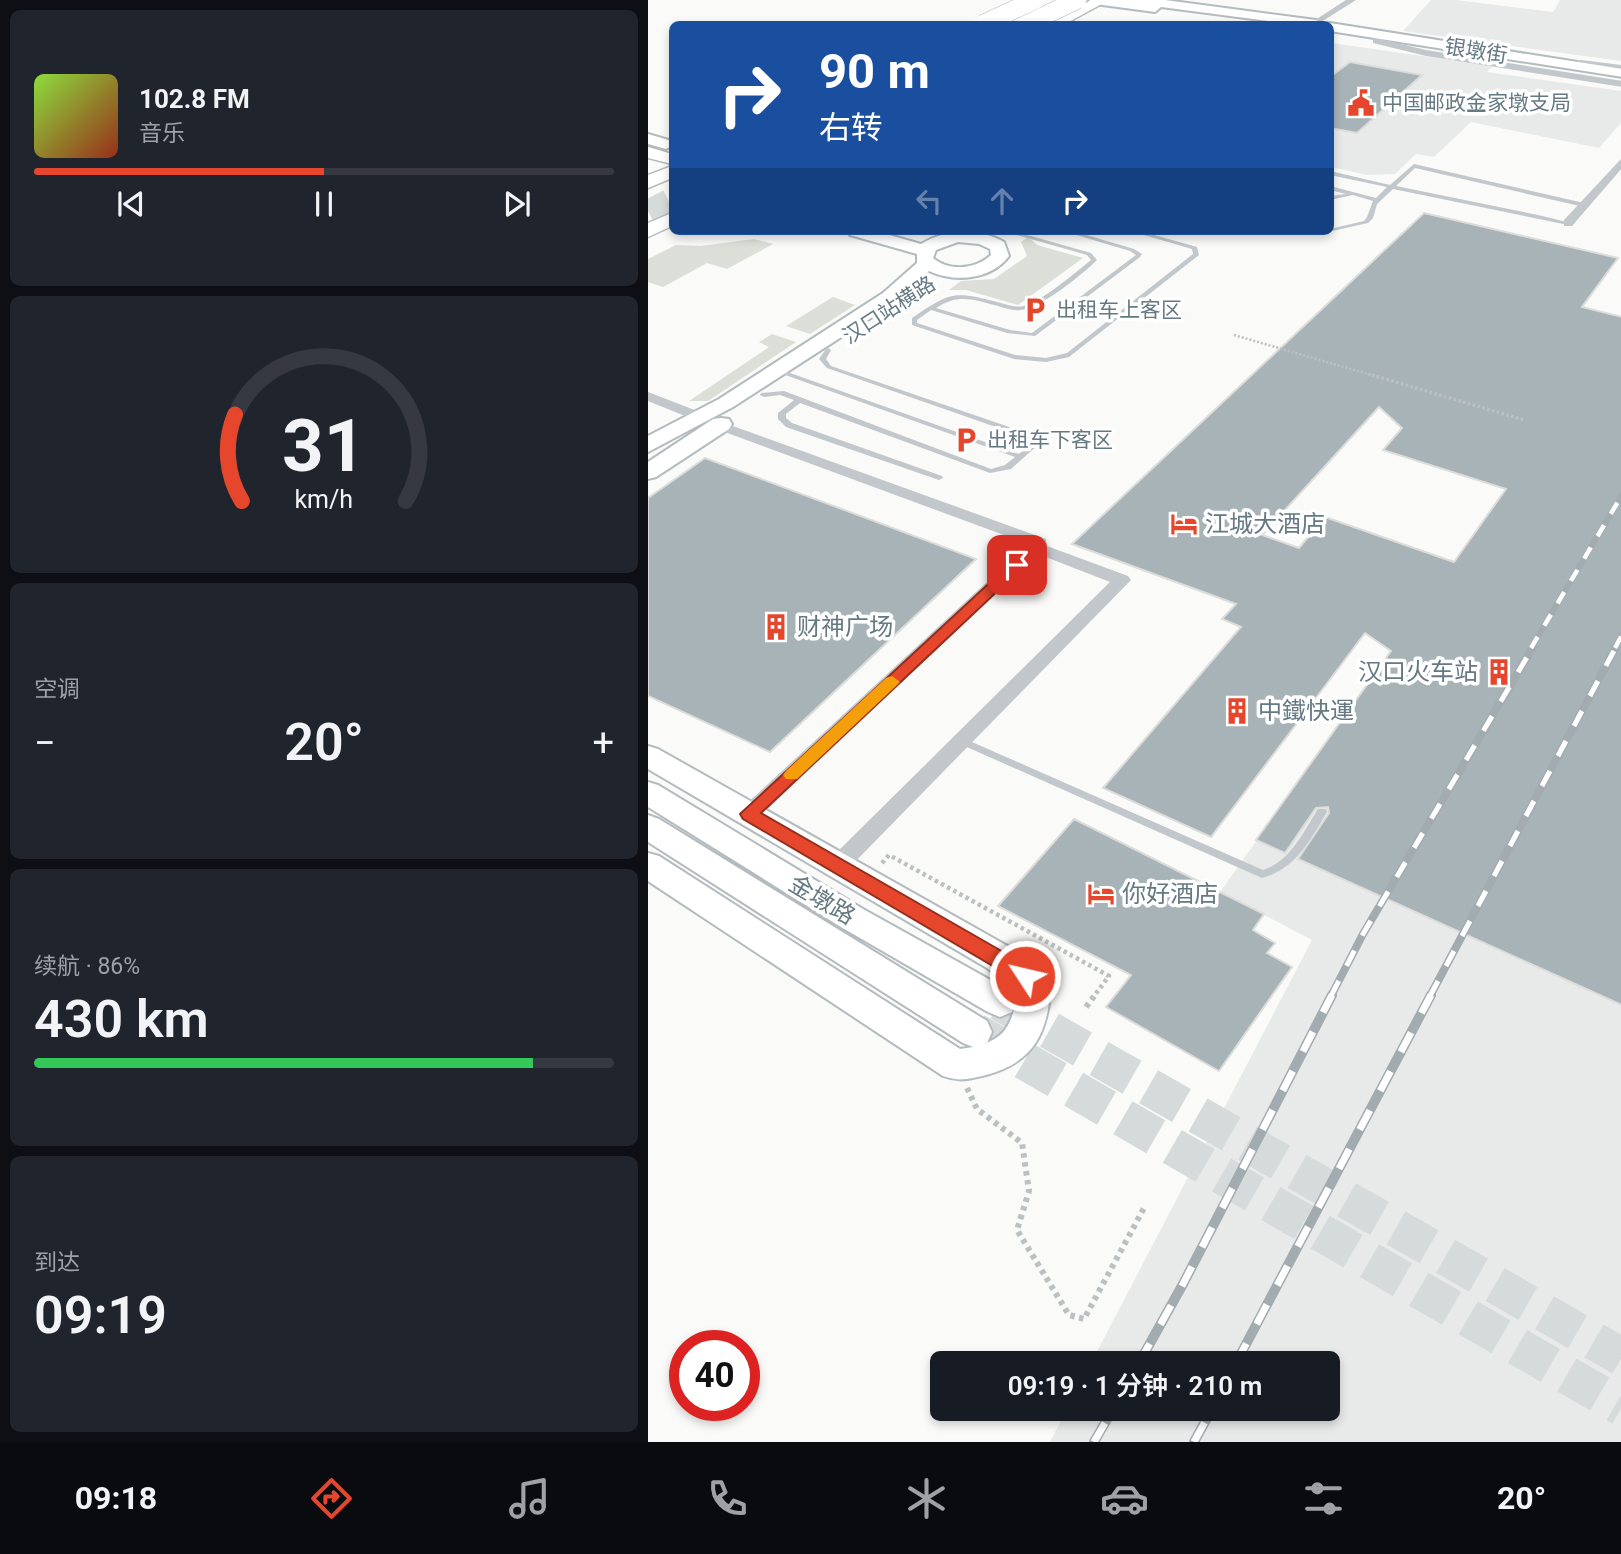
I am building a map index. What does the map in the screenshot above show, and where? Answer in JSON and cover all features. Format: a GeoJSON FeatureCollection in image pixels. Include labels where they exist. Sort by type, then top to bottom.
{"type":"FeatureCollection","features":[{"type":"Feature","properties":{"kind":"highway"},"geometry":{"type":"LineString","coordinates":[[986,20],[1035,0]]}},
{"type":"Feature","properties":{"kind":"highway"},"geometry":{"type":"LineString","coordinates":[[1013,21],[1058,0]]}},
{"type":"Feature","properties":{"kind":"highway"},"geometry":{"type":"LineString","coordinates":[[1033,21],[1077,0]]}},
{"type":"Feature","properties":{"kind":"main road"},"geometry":{"type":"LineString","coordinates":[[986,20],[1024,0]]}},
{"type":"Feature","properties":{"kind":"main road"},"geometry":{"type":"LineString","coordinates":[[1060,21],[1099,0],[1250,21]]}},
{"type":"Feature","properties":{"kind":"main road"},"geometry":{"type":"LineString","coordinates":[[1137,0],[1292,21]]}},
{"type":"Feature","properties":{"kind":"main road"},"geometry":{"type":"LineString","coordinates":[[986,20],[1028,18],[1036,21]]}},
{"type":"Feature","properties":{"kind":"main road","name":"银墩街"},"geometry":{"type":"LineString","coordinates":[[1334,28],[1622,81]]}},
{"type":"Feature","properties":{"kind":"main road","name":"银墩街"},"geometry":{"type":"LineString","coordinates":[[1334,33],[1622,71]]}},
{"type":"Feature","properties":{"kind":"main road"},"geometry":{"type":"LineString","coordinates":[[648,152],[661,146]]}},
{"type":"Feature","properties":{"kind":"main road"},"geometry":{"type":"LineString","coordinates":[[648,231],[669,220]]}},
{"type":"Feature","properties":{"kind":"main road"},"geometry":{"type":"LineString","coordinates":[[867,235],[926,257],[951,271],[972,271],[996,260],[1000,251],[998,246],[983,235]]}},
{"type":"Feature","properties":{"kind":"main road"},"geometry":{"type":"LineString","coordinates":[[922,235],[941,241],[976,235]]}},
{"type":"Feature","properties":{"kind":"main road"},"geometry":{"type":"LineString","coordinates":[[648,472],[776,370],[890,298],[913,279],[926,257],[941,241]]}},
{"type":"Feature","properties":{"kind":"main road","name":"汉口站横路"},"geometry":{"type":"LineString","coordinates":[[828,350],[951,271]]}},
{"type":"Feature","properties":{"kind":"main road"},"geometry":{"type":"LineString","coordinates":[[648,445],[710,421],[764,395]]}},
{"type":"Feature","properties":{"kind":"main road"},"geometry":{"type":"LineString","coordinates":[[648,756],[999,958],[1025,976],[1034,987],[1033,1014],[1020,1042],[990,1060],[956,1065],[653,876]]}},
{"type":"Feature","properties":{"kind":"main road","name":"金墩路"},"geometry":{"type":"LineString","coordinates":[[648,793],[852,918],[1000,1002]]}},
{"type":"Feature","properties":{"kind":"main road","name":"金墩路"},"geometry":{"type":"LineString","coordinates":[[648,827],[975,1032]]}},
{"type":"Feature","properties":{"kind":"street"},"geometry":{"type":"LineString","coordinates":[[1319,21],[1352,0]]}},
{"type":"Feature","properties":{"kind":"street"},"geometry":{"type":"LineString","coordinates":[[1568,223],[1622,161]]}},
{"type":"Feature","properties":{"kind":"street"},"geometry":{"type":"LineString","coordinates":[[648,396],[1040,543],[749,814]]}},
{"type":"Feature","properties":{"kind":"street"},"geometry":{"type":"LineString","coordinates":[[852,873],[963,742],[1122,580],[1035,547]]}},
{"type":"Feature","properties":{"kind":"lane"},"geometry":{"type":"LineString","coordinates":[[1334,230],[1366,222],[1377,200],[1414,166],[1584,205]]}},
{"type":"Feature","properties":{"kind":"lane"},"geometry":{"type":"LineString","coordinates":[[1334,174],[1568,223]]}},
{"type":"Feature","properties":{"kind":"lane"},"geometry":{"type":"LineString","coordinates":[[1463,200],[1480,181]]}},
{"type":"Feature","properties":{"kind":"lane"},"geometry":{"type":"LineString","coordinates":[[1334,189],[1377,200]]}},
{"type":"Feature","properties":{"kind":"lane"},"geometry":{"type":"LineString","coordinates":[[1334,197],[1354,194]]}},
{"type":"Feature","properties":{"kind":"lane"},"geometry":{"type":"LineString","coordinates":[[1020,235],[1089,254],[1094,260],[1034,304],[1024,308],[1012,308],[960,294],[944,298],[914,319],[914,324],[1014,357],[1046,360],[1069,355],[1196,256],[1195,248],[1148,235]]}},
{"type":"Feature","properties":{"kind":"lane"},"geometry":{"type":"LineString","coordinates":[[930,308],[1009,332],[1033,335],[1139,254],[1080,235]]}},
{"type":"Feature","properties":{"kind":"lane"},"geometry":{"type":"LineString","coordinates":[[764,395],[777,393],[990,471],[1003,470],[1034,445],[1030,437],[829,367],[822,359],[828,350]]}},
{"type":"Feature","properties":{"kind":"lane"},"geometry":{"type":"LineString","coordinates":[[776,370],[1021,457]]}},
{"type":"Feature","properties":{"kind":"lane"},"geometry":{"type":"LineString","coordinates":[[798,401],[782,413],[782,419],[789,425],[939,478]]}},
{"type":"Feature","properties":{"kind":"lane"},"geometry":{"type":"LineString","coordinates":[[963,742],[1262,874],[1274,873],[1283,867],[1322,812]]}},
{"type":"Feature","properties":{"kind":"path"},"geometry":{"type":"LineString","coordinates":[[1234,335],[1524,420]]}},
{"type":"Feature","properties":{"kind":"path"},"geometry":{"type":"LineString","coordinates":[[852,873],[890,855],[1109,976],[1087,1007]]}},
{"type":"Feature","properties":{"kind":"path"},"geometry":{"type":"LineString","coordinates":[[956,1065],[977,1109],[1022,1143],[1029,1191],[1017,1230],[1069,1315],[1084,1319],[1144,1208]]}},
{"type":"Feature","properties":{"kind":"shaded area"},"geometry":{"type":"Polygon","coordinates":[[[1431,0],[1456,0],[1553,12],[1560,0],[1621,0],[1621,61],[1403,31],[1431,0]]]}},
{"type":"Feature","properties":{"kind":"shaded area"},"geometry":{"type":"Polygon","coordinates":[[[1334,43],[1492,66],[1487,72],[1621,91],[1621,123],[1599,148],[1471,122],[1434,157],[1416,154],[1395,174],[1367,175],[1334,168],[1334,43]]]}},
{"type":"Feature","properties":{"kind":"shaded area"},"geometry":{"type":"Polygon","coordinates":[[[1028,237],[1037,245],[1083,258],[1018,305],[966,290],[949,290],[961,281],[994,279],[1027,256],[1021,242],[1028,237]]]}},
{"type":"Feature","properties":{"kind":"shaded area"},"geometry":{"type":"Polygon","coordinates":[[[754,239],[773,244],[727,269],[707,263],[663,287],[648,282],[648,259],[676,245],[701,246],[754,239]]]}},
{"type":"Feature","properties":{"kind":"shaded area"},"geometry":{"type":"Polygon","coordinates":[[[833,297],[855,305],[810,334],[786,326],[833,297]]]}},
{"type":"Feature","properties":{"kind":"shaded area"},"geometry":{"type":"Polygon","coordinates":[[[1621,327],[1621,1442],[1050,1442],[1061,1421],[1340,1421],[1340,1351],[1097,1351],[1312,940],[1220,892],[1621,327]]]}},
{"type":"Feature","properties":{"kind":"shaded area"},"geometry":{"type":"Polygon","coordinates":[[[772,334],[796,342],[708,401],[689,401],[769,347],[759,342],[772,334]]]}},
{"type":"Feature","properties":{"kind":"building","name":"中国邮政金家墩支局"},"geometry":{"type":"Polygon","coordinates":[[[1350,62],[1422,75],[1357,133],[1334,129],[1334,74],[1350,62]]]}},
{"type":"Feature","properties":{"kind":"building","name":"汉口火车站"},"geometry":{"type":"Polygon","coordinates":[[[1424,213],[1618,258],[1582,307],[1622,317],[1622,1005],[1298,859],[1329,813],[1328,807],[1316,808],[1285,853],[1256,840],[1391,651],[1365,633],[1211,837],[1103,788],[1241,627],[1222,619],[1236,604],[1072,544],[1424,213]],[[1379,407],[1262,535],[1299,548],[1325,517],[1454,562],[1506,489],[1383,450],[1402,428],[1379,407]]]}},
{"type":"Feature","properties":{"kind":"building","name":"财神广场"},"geometry":{"type":"Polygon","coordinates":[[[705,458],[976,559],[770,752],[648,696],[648,498],[705,458]]]}},
{"type":"Feature","properties":{"kind":"building"},"geometry":{"type":"Polygon","coordinates":[[[1074,819],[1264,914],[1253,930],[1275,943],[1267,953],[1292,967],[1219,1071],[1106,1007],[1131,975],[998,906],[1074,819]]]}},
{"type":"Feature","properties":{"kind":"tunnel"},"geometry":{"type":"LineString","coordinates":[[648,211],[669,200]]}},
{"type":"Feature","properties":{"kind":"tunnel"},"geometry":{"type":"LineString","coordinates":[[1000,1002],[1622,1357]]}},
{"type":"Feature","properties":{"kind":"tunnel"},"geometry":{"type":"LineString","coordinates":[[975,1032],[1622,1407]]}},
{"type":"Feature","properties":{"kind":"railway"},"geometry":{"type":"LineString","coordinates":[[1531,648],[1622,495]]}},
{"type":"Feature","properties":{"kind":"railway"},"geometry":{"type":"LineString","coordinates":[[1615,648],[1622,635]]}},
{"type":"Feature","properties":{"kind":"railway"},"geometry":{"type":"LineString","coordinates":[[1331,996],[1363,934],[1533,647]]}},
{"type":"Feature","properties":{"kind":"railway"},"geometry":{"type":"LineString","coordinates":[[1430,996],[1616,647]]}},
{"type":"Feature","properties":{"kind":"railway"},"geometry":{"type":"LineString","coordinates":[[1146,1351],[1332,995]]}},
{"type":"Feature","properties":{"kind":"railway"},"geometry":{"type":"LineString","coordinates":[[1242,1351],[1431,995]]}},
{"type":"Feature","properties":{"kind":"railway"},"geometry":{"type":"LineString","coordinates":[[1094,1442],[1106,1421]]}},
{"type":"Feature","properties":{"kind":"railway"},"geometry":{"type":"LineString","coordinates":[[1194,1442],[1205,1421]]}},
{"type":"Feature","properties":{"kind":"slow traffic"},"geometry":{"type":"LineString","coordinates":[[792,775],[892,682]]}},
{"type":"Feature","properties":{"kind":"place","name":"中国邮政金家墩支局"},"geometry":{"type":"Point","coordinates":[1361,103]}},
{"type":"Feature","properties":{"kind":"place","name":"出租车上客区"},"geometry":{"type":"Point","coordinates":[1035,310]}},
{"type":"Feature","properties":{"kind":"place","name":"出租车下客区"},"geometry":{"type":"Point","coordinates":[966,440]}},
{"type":"Feature","properties":{"kind":"place","name":"江城大酒店"},"geometry":{"type":"Point","coordinates":[1184,524]}},
{"type":"Feature","properties":{"kind":"place","name":"财神广场"},"geometry":{"type":"Point","coordinates":[776,627]}},
{"type":"Feature","properties":{"kind":"place","name":"汉口火车站"},"geometry":{"type":"Point","coordinates":[1499,672]}},
{"type":"Feature","properties":{"kind":"place","name":"中鐵快運"},"geometry":{"type":"Point","coordinates":[1237,711]}},
{"type":"Feature","properties":{"kind":"place","name":"你好酒店"},"geometry":{"type":"Point","coordinates":[1101,894]}},
{"type":"Feature","properties":{"kind":"route"},"geometry":{"type":"LineString","coordinates":[[1017,565],[749,814],[999,958],[1025,976]]}}]}
